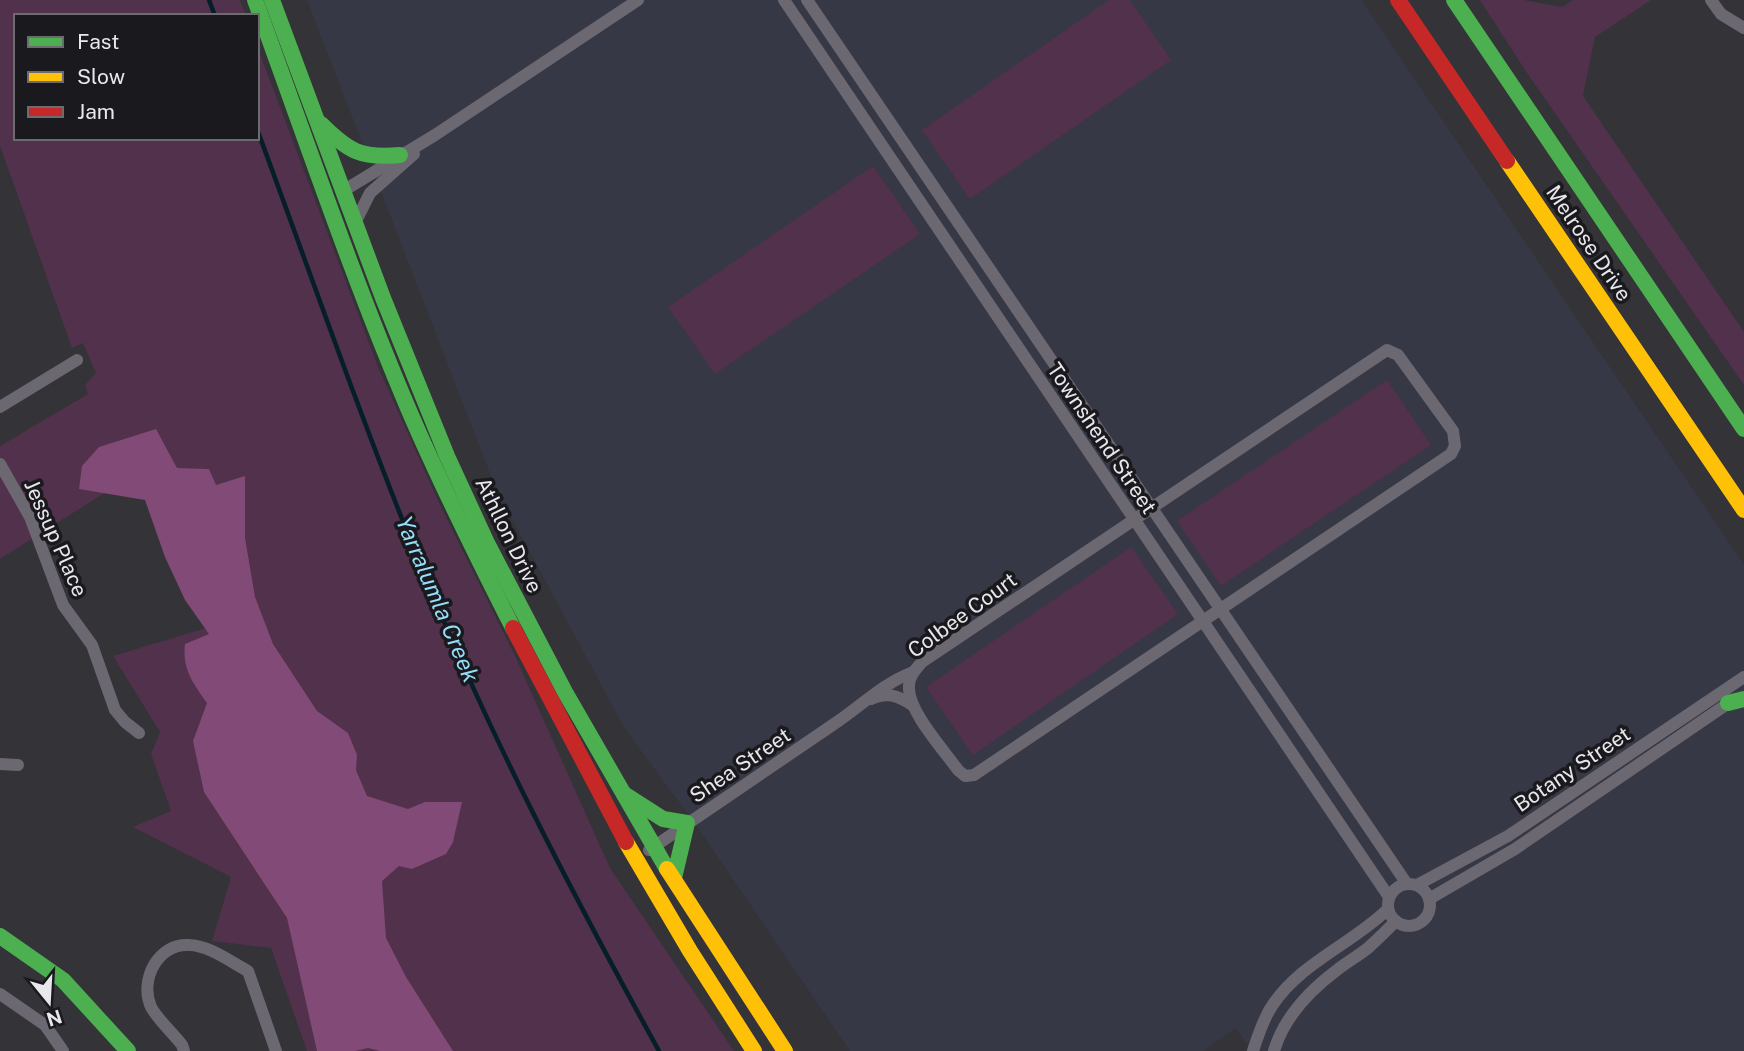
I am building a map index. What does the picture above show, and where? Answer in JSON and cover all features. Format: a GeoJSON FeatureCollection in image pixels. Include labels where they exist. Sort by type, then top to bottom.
{"type":"FeatureCollection","features":[{"type":"Feature","properties":{"kind":"main road","name":"Athllon Drive"},"geometry":{"type":"LineString","coordinates":[[255,0],[343,246],[395,377],[473,549],[578,758],[634,860],[707,981],[754,1051]]}},
{"type":"Feature","properties":{"kind":"main road","name":"Athllon Drive"},"geometry":{"type":"LineString","coordinates":[[272,0],[355,223],[447,456],[487,543],[555,672],[653,847],[785,1051]]}},
{"type":"Feature","properties":{"kind":"main road","name":"Melrose Drive"},"geometry":{"type":"LineString","coordinates":[[1398,0],[1744,510]]}},
{"type":"Feature","properties":{"kind":"main road","name":"Melrose Drive"},"geometry":{"type":"LineString","coordinates":[[1454,0],[1744,429]]}},
{"type":"Feature","properties":{"kind":"main road"},"geometry":{"type":"LineString","coordinates":[[316,118],[341,144],[354,153],[374,159],[400,155]]}},
{"type":"Feature","properties":{"kind":"main road"},"geometry":{"type":"LineString","coordinates":[[343,191],[337,201],[343,224],[343,246]]}},
{"type":"Feature","properties":{"kind":"main road"},"geometry":{"type":"LineString","coordinates":[[1725,481],[1744,496]]}},
{"type":"Feature","properties":{"kind":"main road"},"geometry":{"type":"LineString","coordinates":[[623,793],[663,819],[687,823],[674,878]]}},
{"type":"Feature","properties":{"kind":"main road"},"geometry":{"type":"LineString","coordinates":[[0,936],[63,980],[128,1051]]}},
{"type":"Feature","properties":{"kind":"street"},"geometry":{"type":"LineString","coordinates":[[343,191],[435,135],[638,0]]}},
{"type":"Feature","properties":{"kind":"street","name":"Townshend Street"},"geometry":{"type":"LineString","coordinates":[[784,0],[1389,903]]}},
{"type":"Feature","properties":{"kind":"street","name":"Townshend Street"},"geometry":{"type":"LineString","coordinates":[[807,0],[1221,609],[1412,884]]}},
{"type":"Feature","properties":{"kind":"street"},"geometry":{"type":"LineString","coordinates":[[1711,0],[1721,14],[1744,28]]}},
{"type":"Feature","properties":{"kind":"street"},"geometry":{"type":"LineString","coordinates":[[355,223],[370,193],[435,135]]}},
{"type":"Feature","properties":{"kind":"street","name":"Colbee Court"},"geometry":{"type":"LineString","coordinates":[[1387,350],[1398,355],[1455,439],[1451,454],[974,775],[965,776],[912,705],[908,690],[913,672],[922,662],[1134,520],[1387,350]]}},
{"type":"Feature","properties":{"kind":"street"},"geometry":{"type":"LineString","coordinates":[[0,407],[76,360]]}},
{"type":"Feature","properties":{"kind":"street","name":"Jessup Place"},"geometry":{"type":"LineString","coordinates":[[0,464],[30,517],[63,605],[92,645],[115,709],[126,723],[139,733]]}},
{"type":"Feature","properties":{"kind":"street","name":"Shea Street"},"geometry":{"type":"LineString","coordinates":[[634,860],[867,701],[881,688],[913,672]]}},
{"type":"Feature","properties":{"kind":"street","name":"Botany Street"},"geometry":{"type":"LineString","coordinates":[[1412,884],[1508,836],[1744,677]]}},
{"type":"Feature","properties":{"kind":"street","name":"Botany Street"},"geometry":{"type":"LineString","coordinates":[[1429,899],[1515,849],[1736,701],[1744,692]]}},
{"type":"Feature","properties":{"kind":"street","name":"Shea Street"},"geometry":{"type":"LineString","coordinates":[[867,701],[883,694],[900,697],[912,705]]}},
{"type":"Feature","properties":{"kind":"street"},"geometry":{"type":"LineString","coordinates":[[0,764],[18,765]]}},
{"type":"Feature","properties":{"kind":"street"},"geometry":{"type":"LineString","coordinates":[[1253,1051],[1270,1008],[1299,975],[1372,925],[1389,903],[1396,888],[1412,884],[1425,891],[1429,899],[1428,913],[1420,922],[1408,925],[1396,921]]}},
{"type":"Feature","properties":{"kind":"street"},"geometry":{"type":"LineString","coordinates":[[1389,903],[1396,921]]}},
{"type":"Feature","properties":{"kind":"street"},"geometry":{"type":"LineString","coordinates":[[1274,1051],[1291,1016],[1310,992],[1338,968],[1367,949],[1396,921]]}},
{"type":"Feature","properties":{"kind":"street"},"geometry":{"type":"LineString","coordinates":[[184,1051],[152,1008],[148,995],[148,978],[164,951],[191,944],[248,971],[276,1051]]}},
{"type":"Feature","properties":{"kind":"street"},"geometry":{"type":"LineString","coordinates":[[0,994],[45,1025],[63,1051]]}},
{"type":"Feature","properties":{"kind":"shaded area"},"geometry":{"type":"Polygon","coordinates":[[[0,0],[240,0],[245,14],[14,14],[14,140],[259,140],[259,51],[378,367],[441,507],[515,656],[610,868],[734,1051],[307,1051],[271,948],[212,941],[231,877],[133,827],[171,811],[151,754],[160,732],[113,656],[206,628],[133,475],[0,559],[0,446],[88,394],[85,385],[96,373],[83,343],[72,348],[0,146],[0,0]]]}},
{"type":"Feature","properties":{"kind":"shaded area"},"geometry":{"type":"Polygon","coordinates":[[[307,0],[1361,0],[1744,565],[1744,1051],[1252,1051],[1236,1028],[1203,1051],[850,1051],[696,825],[625,729],[496,489],[307,0]]]}},
{"type":"Feature","properties":{"kind":"shaded area"},"geometry":{"type":"Polygon","coordinates":[[[1109,0],[1130,0],[1171,60],[970,199],[922,130],[1109,0]]]}},
{"type":"Feature","properties":{"kind":"shaded area"},"geometry":{"type":"Polygon","coordinates":[[[1480,0],[1524,0],[1562,7],[1573,0],[1651,0],[1595,37],[1583,96],[1744,332],[1744,385],[1525,70],[1480,0]]]}},
{"type":"Feature","properties":{"kind":"shaded area"},"geometry":{"type":"Polygon","coordinates":[[[873,166],[920,234],[715,374],[668,307],[873,166]]]}},
{"type":"Feature","properties":{"kind":"shaded area"},"geometry":{"type":"Polygon","coordinates":[[[1387,380],[1431,445],[1221,586],[1177,521],[1387,380]]]}},
{"type":"Feature","properties":{"kind":"shaded area"},"geometry":{"type":"Polygon","coordinates":[[[156,429],[177,468],[209,469],[216,485],[245,476],[245,538],[255,597],[273,644],[317,711],[348,733],[357,755],[356,770],[367,796],[408,809],[425,802],[462,802],[453,842],[446,854],[412,869],[399,866],[382,881],[386,938],[406,977],[453,1051],[380,1051],[368,1048],[355,1051],[317,1051],[287,918],[204,792],[193,741],[207,703],[190,675],[185,661],[185,644],[209,634],[185,600],[165,557],[145,500],[79,489],[82,466],[99,447],[156,429]]]}},
{"type":"Feature","properties":{"kind":"shaded area"},"geometry":{"type":"Polygon","coordinates":[[[1131,547],[1178,614],[973,755],[926,687],[1131,547]]]}},
{"type":"Feature","properties":{"kind":"waterway","name":"Yarralumla Creek"},"geometry":{"type":"LineString","coordinates":[[209,0],[214,14]]}},
{"type":"Feature","properties":{"kind":"waterway","name":"Yarralumla Creek"},"geometry":{"type":"LineString","coordinates":[[259,134],[378,458],[474,690],[532,812],[659,1051]]}},
{"type":"Feature","properties":{"kind":"traffic: fast"},"geometry":{"type":"LineString","coordinates":[[255,0],[387,358],[420,436],[513,628]]}},
{"type":"Feature","properties":{"kind":"traffic: fast"},"geometry":{"type":"LineString","coordinates":[[272,0],[383,298],[447,456],[487,543],[565,692],[667,869]]}},
{"type":"Feature","properties":{"kind":"traffic: fast"},"geometry":{"type":"LineString","coordinates":[[1454,0],[1744,429]]}},
{"type":"Feature","properties":{"kind":"traffic: fast"},"geometry":{"type":"LineString","coordinates":[[321,124],[339,141],[356,151],[375,156],[400,155]]}},
{"type":"Feature","properties":{"kind":"traffic: fast"},"geometry":{"type":"LineString","coordinates":[[1728,703],[1744,699]]}},
{"type":"Feature","properties":{"kind":"traffic: fast"},"geometry":{"type":"LineString","coordinates":[[624,794],[663,819],[687,823],[674,878]]}},
{"type":"Feature","properties":{"kind":"traffic: fast"},"geometry":{"type":"LineString","coordinates":[[0,936],[63,980],[128,1051]]}},
{"type":"Feature","properties":{"kind":"traffic: slow"},"geometry":{"type":"LineString","coordinates":[[1507,161],[1744,510]]}},
{"type":"Feature","properties":{"kind":"traffic: slow"},"geometry":{"type":"LineString","coordinates":[[626,842],[690,951],[754,1051]]}},
{"type":"Feature","properties":{"kind":"traffic: slow"},"geometry":{"type":"LineString","coordinates":[[667,869],[785,1051]]}},
{"type":"Feature","properties":{"kind":"traffic: jam"},"geometry":{"type":"LineString","coordinates":[[1398,0],[1507,161]]}},
{"type":"Feature","properties":{"kind":"traffic: jam"},"geometry":{"type":"LineString","coordinates":[[513,628],[626,842]]}}]}
